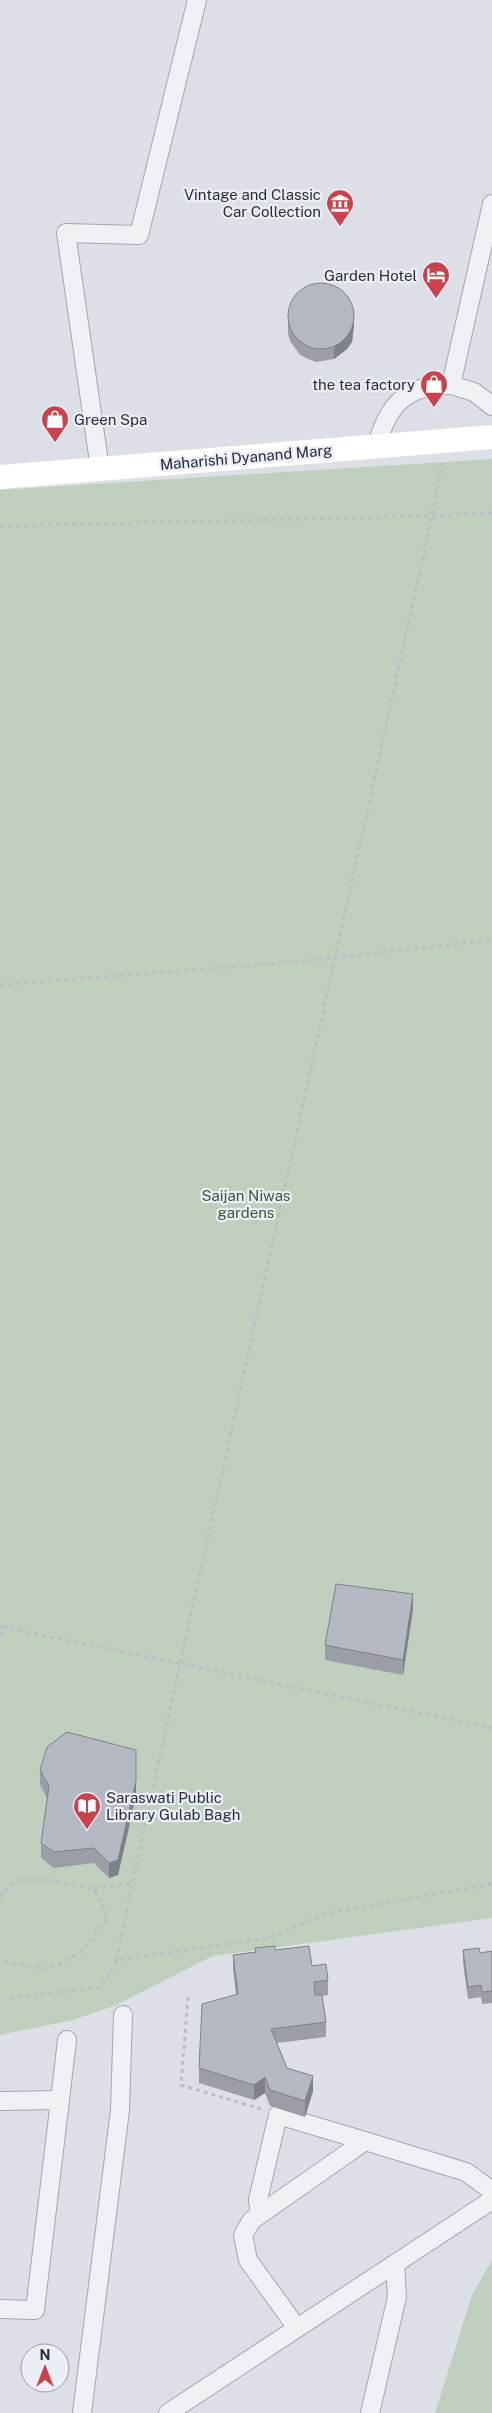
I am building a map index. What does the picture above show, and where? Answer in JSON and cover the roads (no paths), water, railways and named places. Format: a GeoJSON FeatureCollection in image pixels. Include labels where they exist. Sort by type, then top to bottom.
{"type":"FeatureCollection","features":[{"type":"Feature","properties":{"kind":"main road","name":"Maharishi Dyanand Marg"},"geometry":{"type":"LineString","coordinates":[[0,477],[492,437]]}},
{"type":"Feature","properties":{"kind":"street"},"geometry":{"type":"LineString","coordinates":[[100,469],[66,233],[139,235],[196,0]]}},
{"type":"Feature","properties":{"kind":"street"},"geometry":{"type":"LineString","coordinates":[[451,385],[485,268],[492,204]]}},
{"type":"Feature","properties":{"kind":"street"},"geometry":{"type":"LineString","coordinates":[[377,446],[382,425],[396,404],[429,386],[451,385],[474,392],[492,406]]}},
{"type":"Feature","properties":{"kind":"street"},"geometry":{"type":"LineString","coordinates":[[82,2413],[120,2110],[123,2015]]}},
{"type":"Feature","properties":{"kind":"street"},"geometry":{"type":"LineString","coordinates":[[0,2309],[35,2310],[68,2040]]}},
{"type":"Feature","properties":{"kind":"street"},"geometry":{"type":"LineString","coordinates":[[0,2101],[60,2100]]}},
{"type":"Feature","properties":{"kind":"street"},"geometry":{"type":"LineString","coordinates":[[260,2214],[258,2200],[278,2115],[466,2172],[481,2181],[492,2191]]}},
{"type":"Feature","properties":{"kind":"street"},"geometry":{"type":"LineString","coordinates":[[298,2328],[248,2260],[243,2235],[246,2227],[260,2214],[365,2141]]}},
{"type":"Feature","properties":{"kind":"street"},"geometry":{"type":"LineString","coordinates":[[168,2413],[492,2200]]}},
{"type":"Feature","properties":{"kind":"street"},"geometry":{"type":"LineString","coordinates":[[370,2413],[397,2297],[395,2264]]}},
{"type":"Feature","properties":{"kind":"place","name":"Vintage and Classic Car Collection"},"geometry":{"type":"Point","coordinates":[340,227]}},
{"type":"Feature","properties":{"kind":"place","name":"Garden Hotel"},"geometry":{"type":"Point","coordinates":[436,299]}},
{"type":"Feature","properties":{"kind":"place","name":"the tea factory"},"geometry":{"type":"Point","coordinates":[434,408]}},
{"type":"Feature","properties":{"kind":"place","name":"Green Spa"},"geometry":{"type":"Point","coordinates":[55,443]}},
{"type":"Feature","properties":{"kind":"place","name":"Saraswati Public Library Gulab Bagh"},"geometry":{"type":"Point","coordinates":[87,1830]}},
{"type":"Feature","properties":{"kind":"park label","name":"Saijan Niwas gardens"},"geometry":{"type":"Point","coordinates":[246,1204]}}]}
